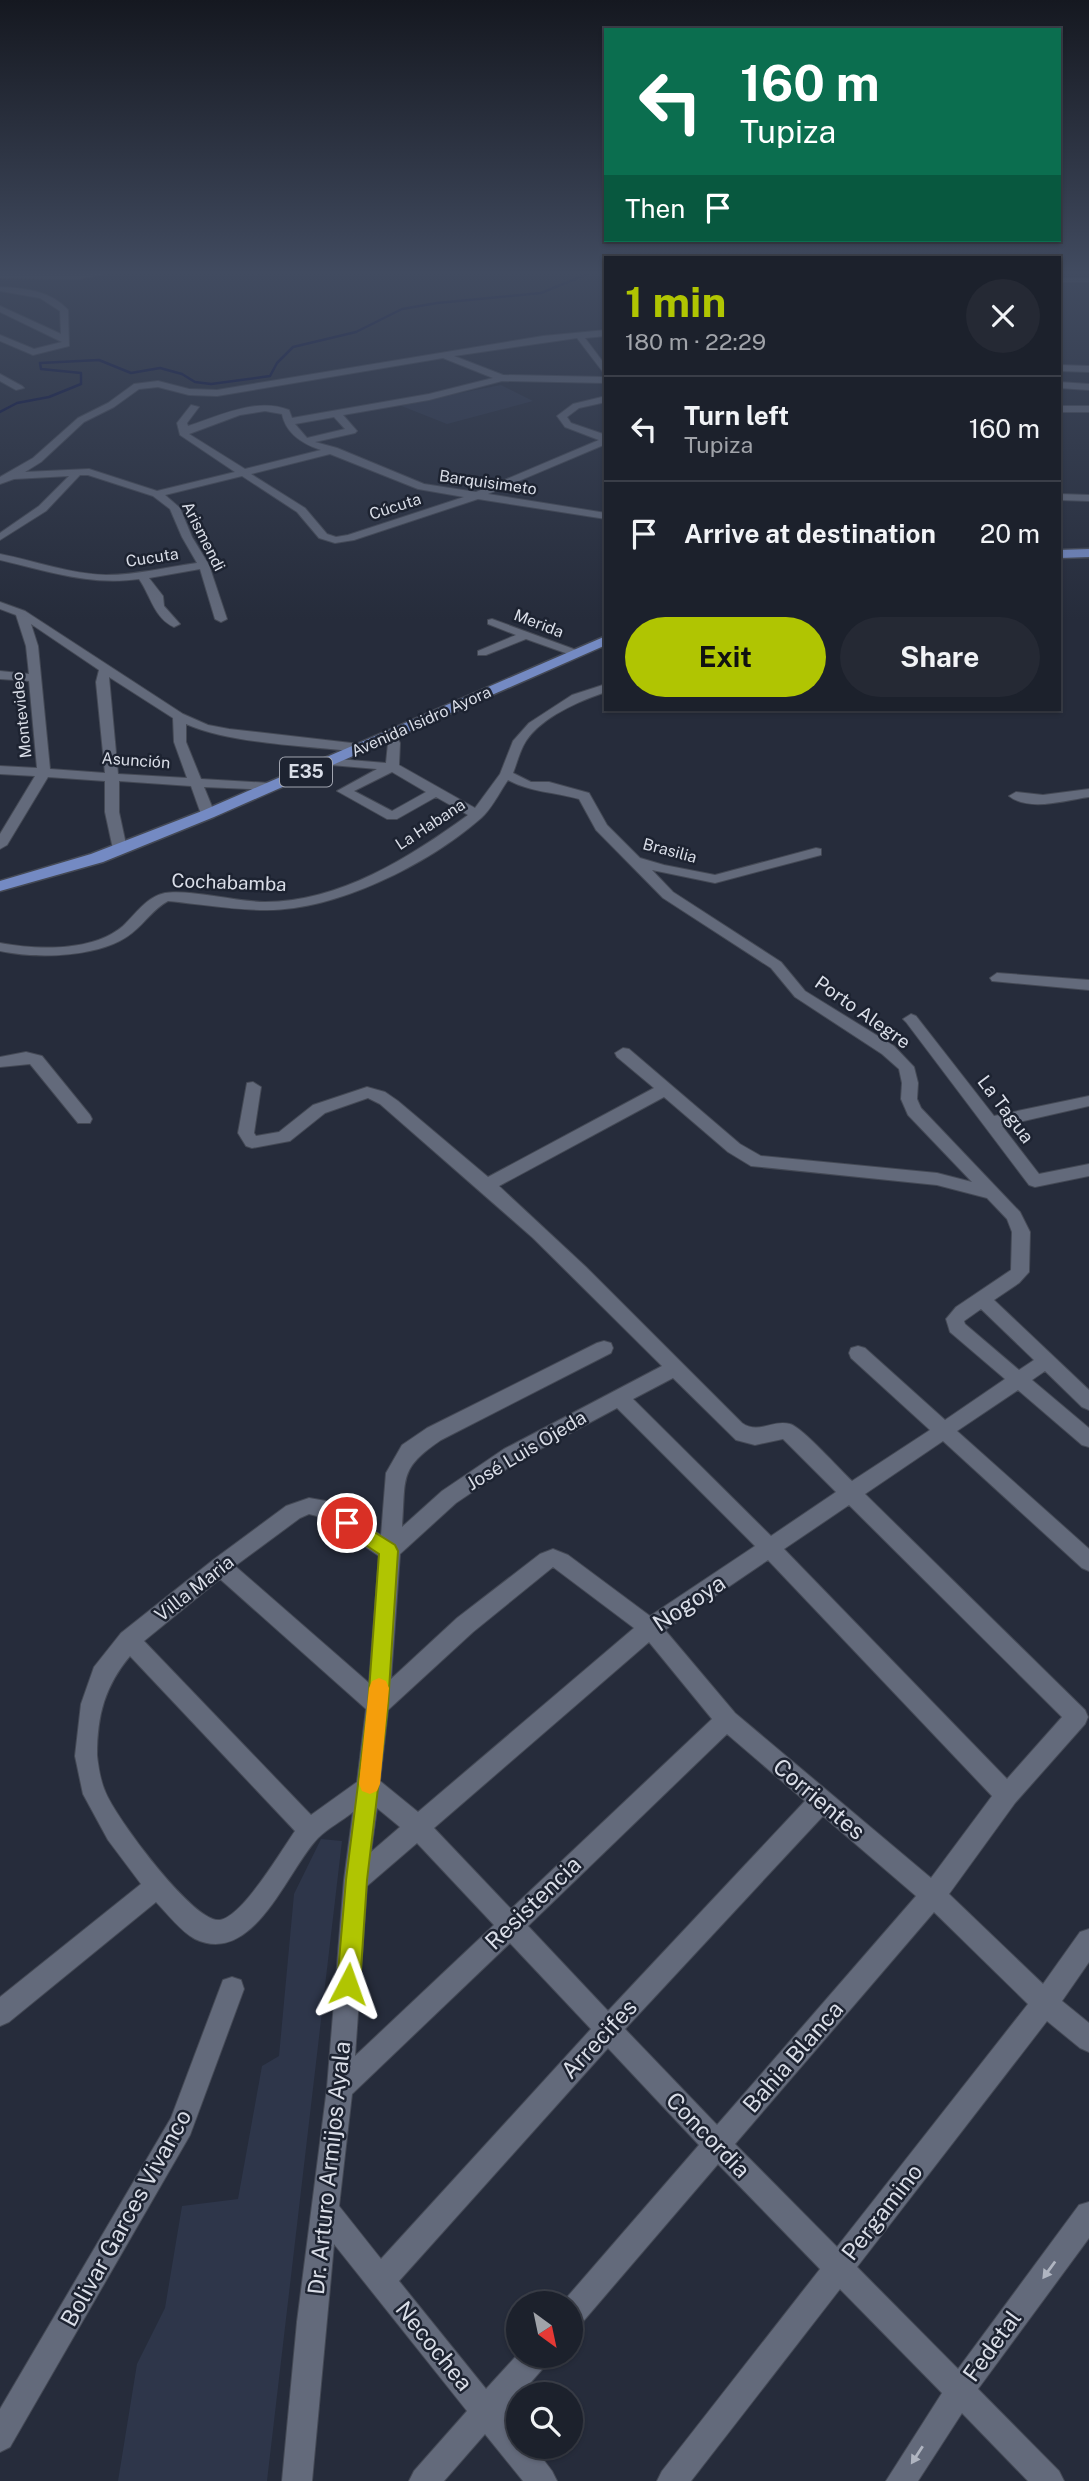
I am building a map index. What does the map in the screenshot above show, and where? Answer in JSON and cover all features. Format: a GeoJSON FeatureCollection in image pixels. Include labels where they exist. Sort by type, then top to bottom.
{"type":"FeatureCollection","features":[{"type":"Feature","properties":{"kind":"main road"},"geometry":{"type":"LineString","coordinates":[[1061,554],[1089,553]]}},
{"type":"Feature","properties":{"kind":"main road","name":"Avenida Isidro Ayora"},"geometry":{"type":"LineString","coordinates":[[0,886],[64,869],[208,814],[604,641]]}},
{"type":"Feature","properties":{"kind":"street"},"geometry":{"type":"LineString","coordinates":[[10,391],[17,389]]}},
{"type":"Feature","properties":{"kind":"street"},"geometry":{"type":"LineString","coordinates":[[0,481],[37,460],[80,420],[111,405],[133,389]]}},
{"type":"Feature","properties":{"kind":"street"},"geometry":{"type":"LineString","coordinates":[[177,389],[217,393],[240,389]]}},
{"type":"Feature","properties":{"kind":"street"},"geometry":{"type":"LineString","coordinates":[[288,422],[462,389]]}},
{"type":"Feature","properties":{"kind":"street"},"geometry":{"type":"LineString","coordinates":[[604,400],[569,409],[562,416],[563,421],[577,429],[604,438]]}},
{"type":"Feature","properties":{"kind":"street"},"geometry":{"type":"LineString","coordinates":[[194,407],[183,420],[185,435],[247,473]]}},
{"type":"Feature","properties":{"kind":"street","name":"Barquisimeto"},"geometry":{"type":"LineString","coordinates":[[186,430],[264,407],[283,410],[288,422],[306,441],[422,487],[604,516]]}},
{"type":"Feature","properties":{"kind":"street"},"geometry":{"type":"LineString","coordinates":[[1064,409],[1089,409]]}},
{"type":"Feature","properties":{"kind":"street"},"geometry":{"type":"LineString","coordinates":[[306,441],[352,431],[337,414]]}},
{"type":"Feature","properties":{"kind":"street","name":"Cúcuta"},"geometry":{"type":"LineString","coordinates":[[247,473],[301,510],[323,536],[335,540],[350,538],[476,496],[604,440]]}},
{"type":"Feature","properties":{"kind":"street"},"geometry":{"type":"LineString","coordinates":[[157,494],[334,450]]}},
{"type":"Feature","properties":{"kind":"street"},"geometry":{"type":"LineString","coordinates":[[0,537],[33,516],[64,491],[78,472]]}},
{"type":"Feature","properties":{"kind":"street","name":"Arismendi"},"geometry":{"type":"LineString","coordinates":[[13,476],[78,472],[99,474],[157,494],[175,508],[187,537],[204,565],[221,619]]}},
{"type":"Feature","properties":{"kind":"street"},"geometry":{"type":"LineString","coordinates":[[1061,497],[1089,498]]}},
{"type":"Feature","properties":{"kind":"street","name":"Cucuta"},"geometry":{"type":"LineString","coordinates":[[0,557],[75,575],[105,578],[142,576],[204,565]]}},
{"type":"Feature","properties":{"kind":"street"},"geometry":{"type":"LineString","coordinates":[[142,576],[158,596],[158,607],[174,624]]}},
{"type":"Feature","properties":{"kind":"street"},"geometry":{"type":"LineString","coordinates":[[0,605],[21,613],[180,717],[204,728],[360,748]]}},
{"type":"Feature","properties":{"kind":"street","name":"Montevideo"},"geometry":{"type":"LineString","coordinates":[[0,845],[44,772],[32,646],[21,613]]}},
{"type":"Feature","properties":{"kind":"street","name":"Merida"},"geometry":{"type":"LineString","coordinates":[[492,622],[575,653]]}},
{"type":"Feature","properties":{"kind":"street"},"geometry":{"type":"LineString","coordinates":[[482,653],[525,635]]}},
{"type":"Feature","properties":{"kind":"street"},"geometry":{"type":"LineString","coordinates":[[106,667],[102,682],[112,775],[112,812],[120,849]]}},
{"type":"Feature","properties":{"kind":"street"},"geometry":{"type":"LineString","coordinates":[[0,676],[34,678]]}},
{"type":"Feature","properties":{"kind":"street","name":"La Habana"},"geometry":{"type":"LineString","coordinates":[[384,873],[432,848],[477,816],[506,774],[519,741],[533,726],[576,698],[604,689]]}},
{"type":"Feature","properties":{"kind":"street"},"geometry":{"type":"LineString","coordinates":[[180,717],[180,742],[208,814]]}},
{"type":"Feature","properties":{"kind":"street"},"geometry":{"type":"LineString","coordinates":[[391,736],[394,743],[392,767]]}},
{"type":"Feature","properties":{"kind":"street"},"geometry":{"type":"LineString","coordinates":[[331,761],[392,767],[477,816]]}},
{"type":"Feature","properties":{"kind":"street"},"geometry":{"type":"LineString","coordinates":[[392,767],[344,790],[392,816],[436,792]]}},
{"type":"Feature","properties":{"kind":"street","name":"Asunción"},"geometry":{"type":"LineString","coordinates":[[0,769],[270,787]]}},
{"type":"Feature","properties":{"kind":"street","name":"Brasilia"},"geometry":{"type":"LineString","coordinates":[[506,774],[528,786],[549,786],[584,796],[601,827],[635,861],[715,879],[816,852]]}},
{"type":"Feature","properties":{"kind":"street"},"geometry":{"type":"LineString","coordinates":[[1016,796],[1036,800],[1089,793]]}},
{"type":"Feature","properties":{"kind":"street","name":"Porto Alegre"},"geometry":{"type":"LineString","coordinates":[[635,861],[668,895],[776,965],[800,994],[888,1050],[906,1068],[910,1083],[909,1099],[914,1111],[1014,1216],[1021,1232],[1020,1272],[982,1299]]}},
{"type":"Feature","properties":{"kind":"street","name":"Cochabamba"},"geometry":{"type":"LineString","coordinates":[[0,947],[27,952],[104,941],[126,931],[155,902],[167,897],[265,906],[293,904],[334,895],[384,873]]}},
{"type":"Feature","properties":{"kind":"street"},"geometry":{"type":"LineString","coordinates":[[997,978],[1089,985]]}},
{"type":"Feature","properties":{"kind":"street","name":"La Tagua"},"geometry":{"type":"LineString","coordinates":[[911,1019],[1034,1181],[1089,1170]]}},
{"type":"Feature","properties":{"kind":"street"},"geometry":{"type":"LineString","coordinates":[[623,1052],[746,1157],[757,1162],[937,1179],[996,1197]]}},
{"type":"Feature","properties":{"kind":"street"},"geometry":{"type":"LineString","coordinates":[[0,1062],[26,1057],[36,1060],[84,1119]]}},
{"type":"Feature","properties":{"kind":"street"},"geometry":{"type":"LineString","coordinates":[[253,1087],[246,1133],[252,1142],[262,1143],[284,1137],[319,1109],[370,1091],[426,1133],[487,1185],[745,1438],[757,1439],[774,1430],[788,1431],[852,1493]]}},
{"type":"Feature","properties":{"kind":"street"},"geometry":{"type":"LineString","coordinates":[[487,1185],[666,1089]]}},
{"type":"Feature","properties":{"kind":"street"},"geometry":{"type":"LineString","coordinates":[[990,1123],[1089,1101]]}},
{"type":"Feature","properties":{"kind":"street"},"geometry":{"type":"LineString","coordinates":[[1089,1402],[982,1299],[955,1319],[956,1327],[1089,1439]]}},
{"type":"Feature","properties":{"kind":"street","name":"Dr. Arturo Armijos Ayala"},"geometry":{"type":"LineString","coordinates":[[297,2481],[312,2322],[340,2088],[356,1880],[378,1705],[396,1473],[410,1451],[434,1434],[604,1348]]}},
{"type":"Feature","properties":{"kind":"street"},"geometry":{"type":"LineString","coordinates":[[858,1353],[1089,1562]]}},
{"type":"Feature","properties":{"kind":"street","name":"Nogoya"},"geometry":{"type":"LineString","coordinates":[[356,1880],[650,1628],[1048,1360]]}},
{"type":"Feature","properties":{"kind":"street","name":"José Luis Ojeda"},"geometry":{"type":"LineString","coordinates":[[389,1551],[449,1497],[511,1455],[675,1368]]}},
{"type":"Feature","properties":{"kind":"street"},"geometry":{"type":"LineString","coordinates":[[618,1396],[770,1548],[1007,1796]]}},
{"type":"Feature","properties":{"kind":"street","name":"Bahia Blanca"},"geometry":{"type":"LineString","coordinates":[[583,2300],[933,1895],[1007,1796],[1077,1717],[852,1493]]}},
{"type":"Feature","properties":{"kind":"street","name":"Villa Maria"},"geometry":{"type":"LineString","coordinates":[[310,1830],[241,1923],[220,1932],[200,1929],[158,1886],[116,1832],[94,1794],[86,1756],[92,1704],[102,1674],[129,1640],[220,1566],[293,1512],[309,1506],[326,1509],[389,1551]]}},
{"type":"Feature","properties":{"kind":"street","name":"Corrientes"},"geometry":{"type":"LineString","coordinates":[[378,1705],[465,1625],[553,1558],[561,1561],[650,1628],[727,1720],[933,1895],[1045,2003],[1089,2039]]}},
{"type":"Feature","properties":{"kind":"street"},"geometry":{"type":"LineString","coordinates":[[220,1566],[378,1705]]}},
{"type":"Feature","properties":{"kind":"street"},"geometry":{"type":"LineString","coordinates":[[129,1640],[310,1830],[369,1787]]}},
{"type":"Feature","properties":{"kind":"street","name":"Resistencia"},"geometry":{"type":"LineString","coordinates":[[340,2088],[508,1925],[727,1720]]}},
{"type":"Feature","properties":{"kind":"street","name":"Concordia"},"geometry":{"type":"LineString","coordinates":[[369,1787],[418,1827],[718,2146],[1049,2481]]}},
{"type":"Feature","properties":{"kind":"street","name":"Arrecifes"},"geometry":{"type":"LineString","coordinates":[[380,2281],[607,2030],[821,1801]]}},
{"type":"Feature","properties":{"kind":"street"},"geometry":{"type":"LineString","coordinates":[[0,2013],[158,1886]]}},
{"type":"Feature","properties":{"kind":"street","name":"Pergamino"},"geometry":{"type":"LineString","coordinates":[[672,2481],[1045,2003],[1089,1941]]}},
{"type":"Feature","properties":{"kind":"street","name":"Bolivar Garces Vivanco"},"geometry":{"type":"LineString","coordinates":[[0,2437],[127,2223],[181,2126],[232,1989]]}},
{"type":"Feature","properties":{"kind":"street","name":"Necochea"},"geometry":{"type":"LineString","coordinates":[[326,2212],[542,2481]]}},
{"type":"Feature","properties":{"kind":"street","name":"Fedetal"},"geometry":{"type":"LineString","coordinates":[[901,2481],[961,2389],[1089,2215]]}},
{"type":"Feature","properties":{"kind":"street"},"geometry":{"type":"LineString","coordinates":[[425,2481],[524,2368]]}},
{"type":"Feature","properties":{"kind":"shaded area"},"geometry":{"type":"Polygon","coordinates":[[[482,389],[509,389],[533,401],[447,424],[399,405],[482,389]]]}},
{"type":"Feature","properties":{"kind":"shaded area"},"geometry":{"type":"Polygon","coordinates":[[[321,1839],[342,1841],[267,2481],[118,2481],[137,2364],[165,2308],[182,2206],[238,2199],[262,2066],[279,2056],[294,1894],[321,1839]]]}},
{"type":"Feature","properties":{"kind":"waterway"},"geometry":{"type":"LineString","coordinates":[[0,412],[17,403],[49,397],[69,389]]}},
{"type":"Feature","properties":{"kind":"slow traffic"},"geometry":{"type":"LineString","coordinates":[[370,1784],[379,1688]]}},
{"type":"Feature","properties":{"kind":"route"},"geometry":{"type":"LineString","coordinates":[[347,1523],[389,1551],[378,1705],[356,1880],[348,1984]]}}]}
